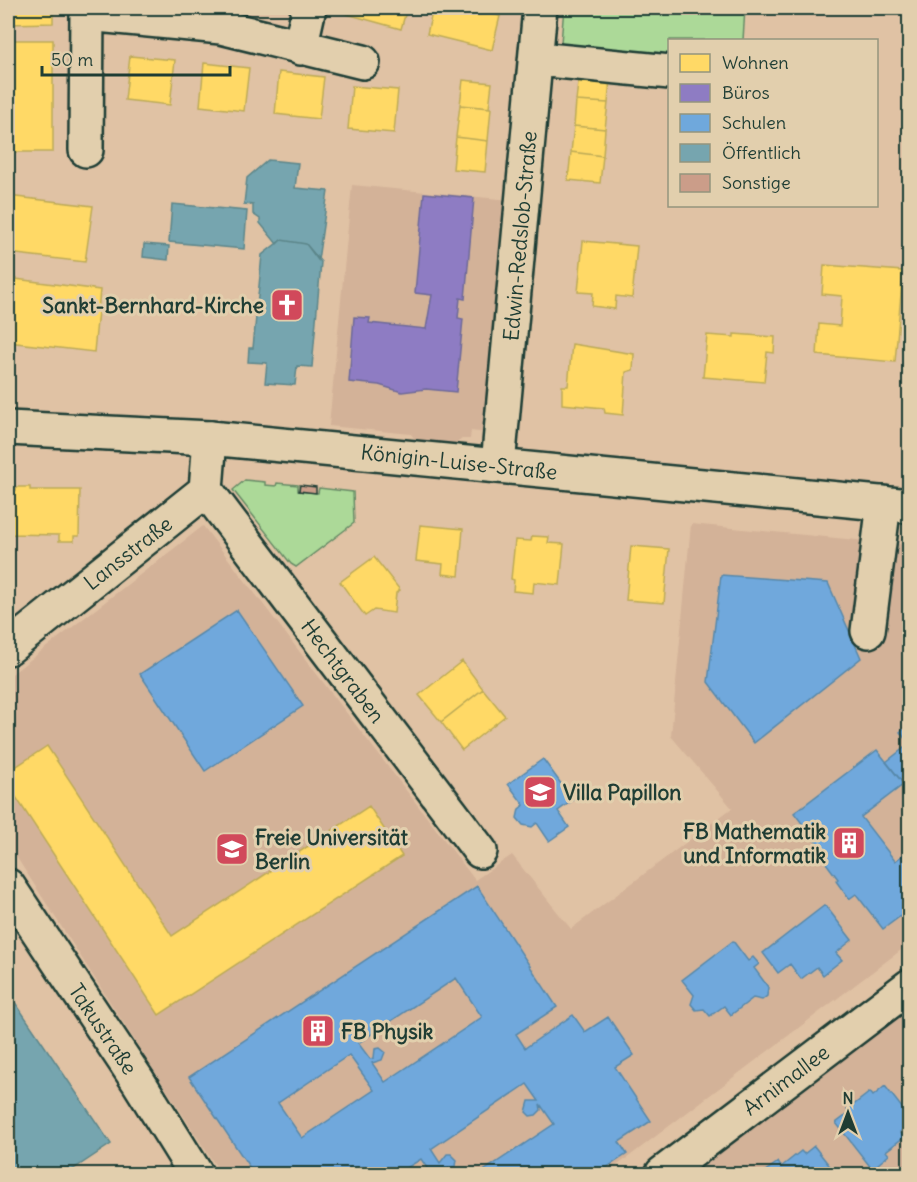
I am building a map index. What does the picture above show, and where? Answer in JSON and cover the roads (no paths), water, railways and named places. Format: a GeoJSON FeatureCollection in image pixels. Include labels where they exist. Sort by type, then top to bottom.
{"type":"FeatureCollection","features":[{"type":"Feature","properties":{"kind":"street"},"geometry":{"type":"LineString","coordinates":[[300,48],[309,8]]}},
{"type":"Feature","properties":{"kind":"street","name":"Edwin-Redslob-Straße"},"geometry":{"type":"LineString","coordinates":[[498,465],[540,8]]}},
{"type":"Feature","properties":{"kind":"street"},"geometry":{"type":"LineString","coordinates":[[86,150],[87,10],[220,27],[363,62]]}},
{"type":"Feature","properties":{"kind":"street"},"geometry":{"type":"LineString","coordinates":[[537,59],[668,72]]}},
{"type":"Feature","properties":{"kind":"street","name":"Königin-Luise-Straße"},"geometry":{"type":"LineString","coordinates":[[8,428],[210,438],[897,505]]}},
{"type":"Feature","properties":{"kind":"street"},"geometry":{"type":"LineString","coordinates":[[206,490],[210,438]]}},
{"type":"Feature","properties":{"kind":"street","name":"Lansstraße"},"geometry":{"type":"LineString","coordinates":[[8,648],[206,490]]}},
{"type":"Feature","properties":{"kind":"street","name":"Hechtgraben"},"geometry":{"type":"LineString","coordinates":[[206,490],[480,851]]}},
{"type":"Feature","properties":{"kind":"street"},"geometry":{"type":"LineString","coordinates":[[868,631],[897,505]]}},
{"type":"Feature","properties":{"kind":"street","name":"Takustraße"},"geometry":{"type":"LineString","coordinates":[[8,886],[138,1081],[196,1174]]}},
{"type":"Feature","properties":{"kind":"street","name":"Arnimallee"},"geometry":{"type":"LineString","coordinates":[[662,1174],[909,986]]}},
{"type":"Feature","properties":{"kind":"place","name":"Sankt-Bernhard-Kirche"},"geometry":{"type":"Point","coordinates":[287,305]}},
{"type":"Feature","properties":{"kind":"place","name":"Villa Papillon"},"geometry":{"type":"Point","coordinates":[540,792]}},
{"type":"Feature","properties":{"kind":"place","name":"FB Mathematik und Informatik"},"geometry":{"type":"Point","coordinates":[849,843]}},
{"type":"Feature","properties":{"kind":"place","name":"Freie Universität Berlin"},"geometry":{"type":"Point","coordinates":[232,849]}},
{"type":"Feature","properties":{"kind":"place","name":"FB Physik"},"geometry":{"type":"Point","coordinates":[318,1031]}}]}
